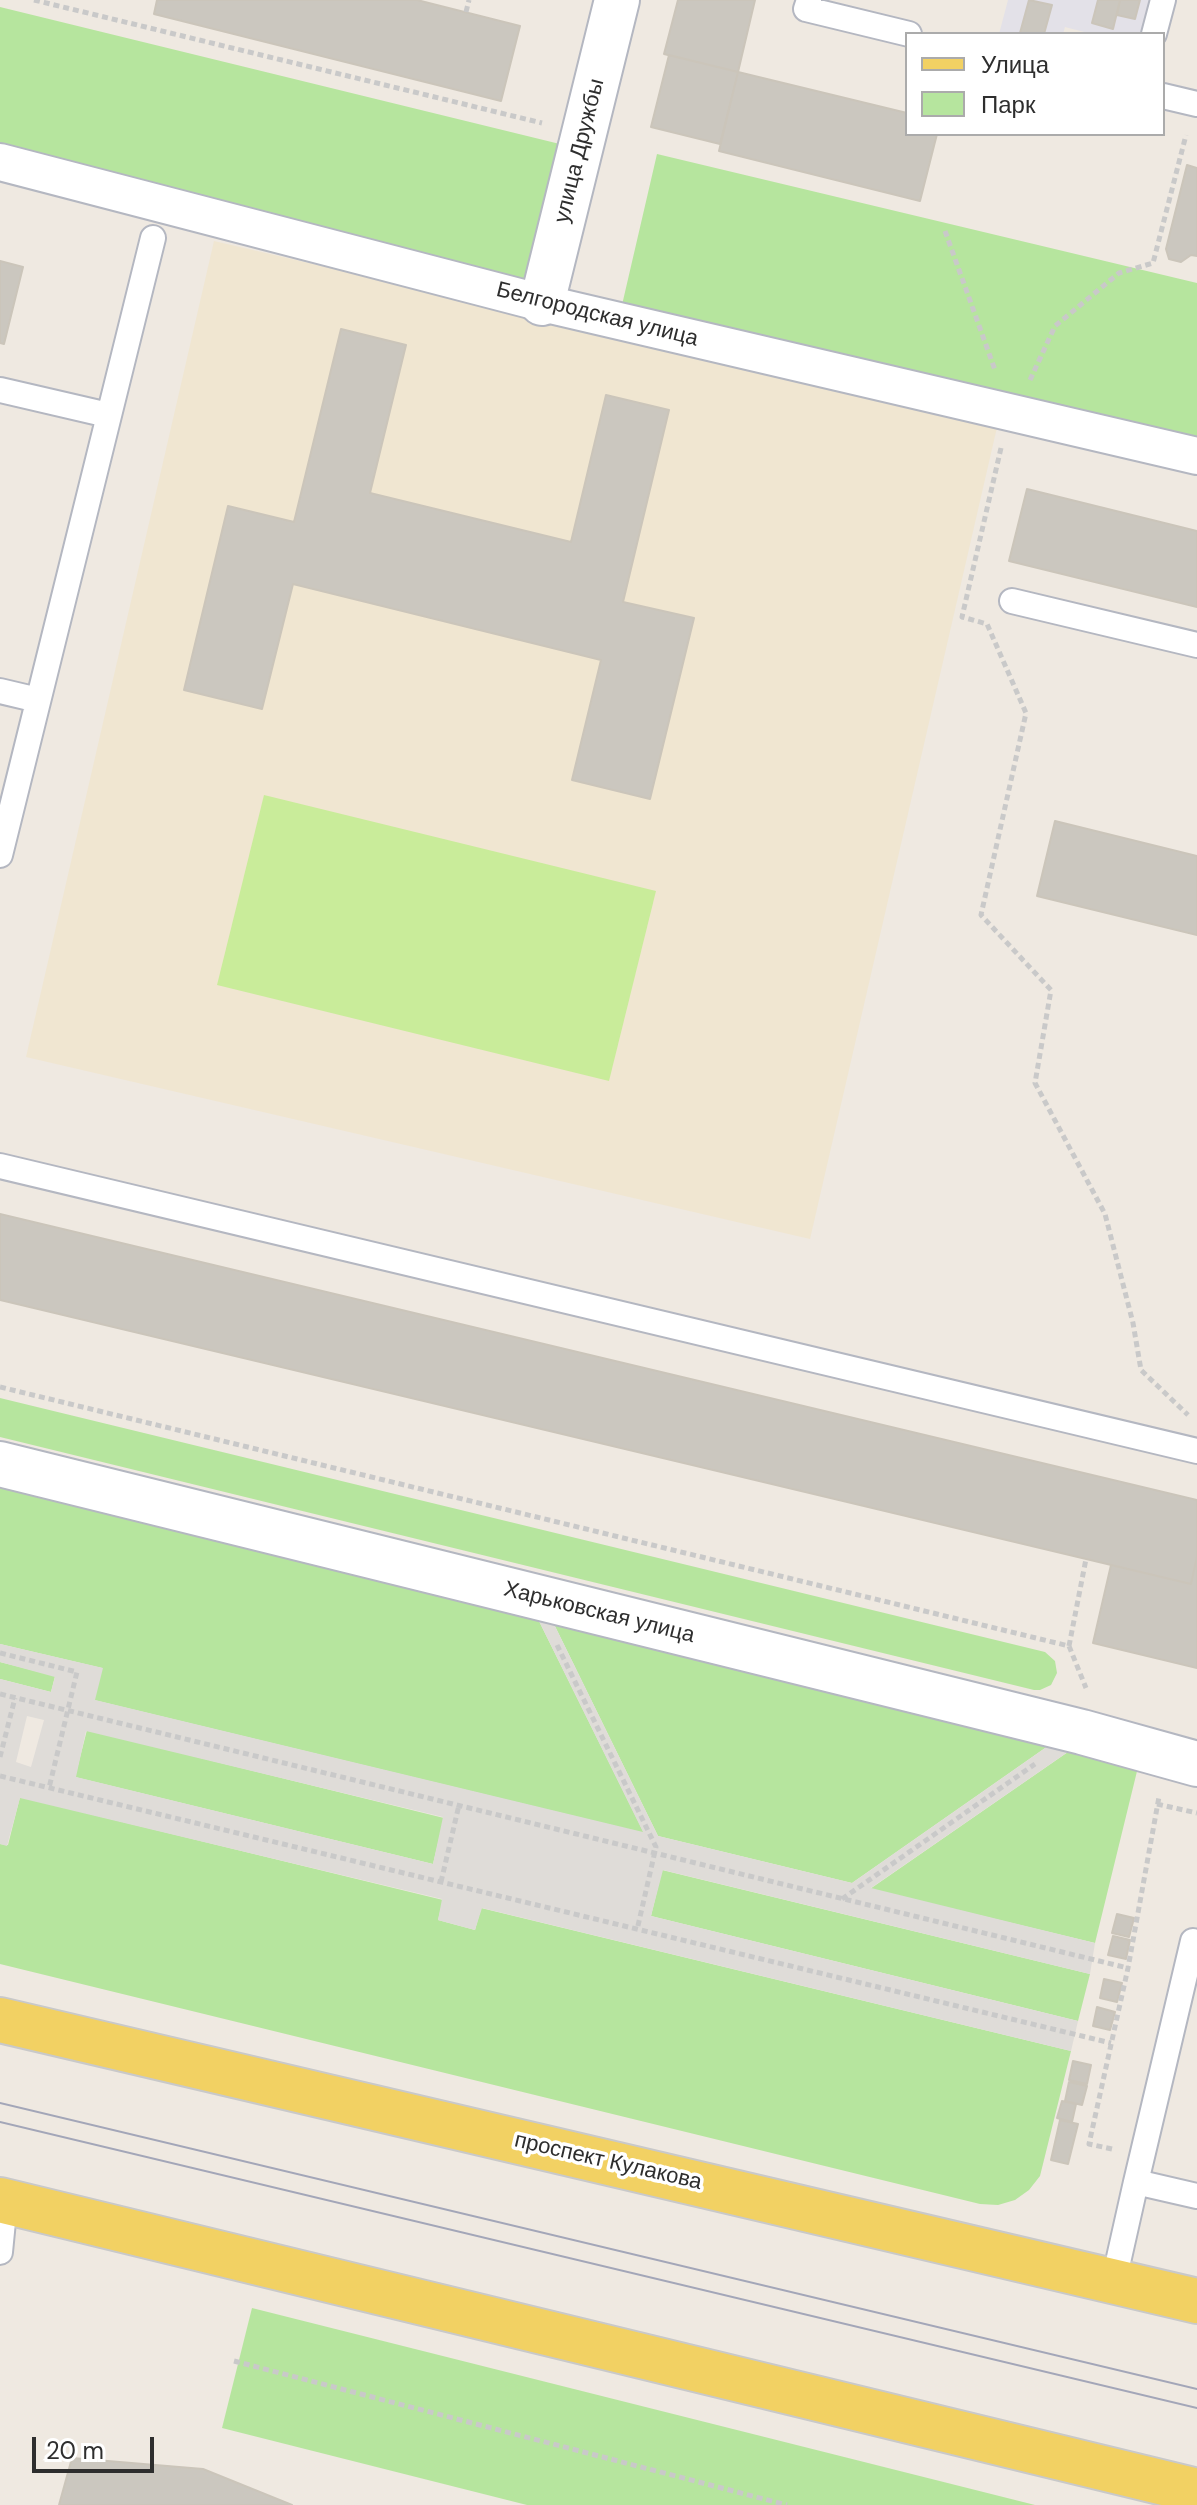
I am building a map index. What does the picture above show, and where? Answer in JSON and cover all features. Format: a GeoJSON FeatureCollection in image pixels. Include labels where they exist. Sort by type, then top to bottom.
{"type":"FeatureCollection","features":[{"type":"Feature","properties":{"kind":"main road","name":"проспект Кулакова"},"geometry":{"type":"LineString","coordinates":[[7,2023],[1197,2301]]}},
{"type":"Feature","properties":{"kind":"main road"},"geometry":{"type":"LineString","coordinates":[[7,2201],[1197,2491]]}},
{"type":"Feature","properties":{"kind":"street","name":"улица Дружбы"},"geometry":{"type":"LineString","coordinates":[[542,303],[617,0]]}},
{"type":"Feature","properties":{"kind":"street","name":"Белгородская улица"},"geometry":{"type":"LineString","coordinates":[[0,162],[542,303],[1197,456]]}},
{"type":"Feature","properties":{"kind":"street","name":"Харьковская улица"},"geometry":{"type":"LineString","coordinates":[[0,1464],[1082,1732],[1183,1760]]}},
{"type":"Feature","properties":{"kind":"lane"},"geometry":{"type":"LineString","coordinates":[[809,0],[806,9],[905,33]]}},
{"type":"Feature","properties":{"kind":"lane"},"geometry":{"type":"LineString","coordinates":[[1155,32],[1163,0]]}},
{"type":"Feature","properties":{"kind":"lane"},"geometry":{"type":"LineString","coordinates":[[1165,96],[1196,104]]}},
{"type":"Feature","properties":{"kind":"lane"},"geometry":{"type":"LineString","coordinates":[[0,855],[153,238]]}},
{"type":"Feature","properties":{"kind":"lane"},"geometry":{"type":"LineString","coordinates":[[0,390],[108,415]]}},
{"type":"Feature","properties":{"kind":"lane"},"geometry":{"type":"LineString","coordinates":[[1012,601],[1197,645]]}},
{"type":"Feature","properties":{"kind":"lane"},"geometry":{"type":"LineString","coordinates":[[0,691],[38,700]]}},
{"type":"Feature","properties":{"kind":"lane"},"geometry":{"type":"LineString","coordinates":[[0,1166],[1197,1451]]}},
{"type":"Feature","properties":{"kind":"lane"},"geometry":{"type":"LineString","coordinates":[[1114,2280],[1193,1941]]}},
{"type":"Feature","properties":{"kind":"lane"},"geometry":{"type":"LineString","coordinates":[[1136,2182],[1197,2196]]}},
{"type":"Feature","properties":{"kind":"lane"},"geometry":{"type":"LineString","coordinates":[[0,2252],[7,2201]]}},
{"type":"Feature","properties":{"kind":"path"},"geometry":{"type":"LineString","coordinates":[[34,0],[584,133]]}},
{"type":"Feature","properties":{"kind":"path"},"geometry":{"type":"LineString","coordinates":[[466,12],[469,0]]}},
{"type":"Feature","properties":{"kind":"path"},"geometry":{"type":"LineString","coordinates":[[1196,104],[1153,263],[1119,273],[1055,326],[1007,412],[962,617],[987,624],[1026,713],[981,915],[1051,990],[1035,1083],[1105,1214],[1133,1323],[1141,1370],[1197,1424]]}},
{"type":"Feature","properties":{"kind":"path"},"geometry":{"type":"LineString","coordinates":[[945,231],[996,371],[1007,412]]}},
{"type":"Feature","properties":{"kind":"path"},"geometry":{"type":"LineString","coordinates":[[0,1387],[1069,1646]]}},
{"type":"Feature","properties":{"kind":"path"},"geometry":{"type":"LineString","coordinates":[[842,1899],[1082,1732],[1088,1694],[1069,1646],[1086,1559]]}},
{"type":"Feature","properties":{"kind":"path"},"geometry":{"type":"LineString","coordinates":[[534,1596],[656,1847],[637,1930]]}},
{"type":"Feature","properties":{"kind":"path"},"geometry":{"type":"LineString","coordinates":[[0,1653],[77,1672],[49,1788]]}},
{"type":"Feature","properties":{"kind":"path"},"geometry":{"type":"LineString","coordinates":[[0,1694],[1128,1968]]}},
{"type":"Feature","properties":{"kind":"path"},"geometry":{"type":"LineString","coordinates":[[0,1757],[15,1698]]}},
{"type":"Feature","properties":{"kind":"path"},"geometry":{"type":"LineString","coordinates":[[1089,2144],[1128,1968],[1157,1804],[1183,1760]]}},
{"type":"Feature","properties":{"kind":"path"},"geometry":{"type":"LineString","coordinates":[[0,1776],[1111,2043]]}},
{"type":"Feature","properties":{"kind":"path"},"geometry":{"type":"LineString","coordinates":[[1157,1804],[1197,1813]]}},
{"type":"Feature","properties":{"kind":"path"},"geometry":{"type":"LineString","coordinates":[[441,1882],[459,1805]]}},
{"type":"Feature","properties":{"kind":"path"},"geometry":{"type":"LineString","coordinates":[[234,2361],[787,2505]]}},
{"type":"Feature","properties":{"kind":"shaded area"},"geometry":{"type":"Polygon","coordinates":[[[1008,0],[1175,0],[1165,42],[1165,32],[1084,32],[1065,27],[1064,32],[1000,32],[1008,0]]]}},
{"type":"Feature","properties":{"kind":"shaded area"},"geometry":{"type":"Polygon","coordinates":[[[214,241],[998,423],[810,1239],[26,1057],[214,241]]]}},
{"type":"Feature","properties":{"kind":"shaded area"},"geometry":{"type":"Polygon","coordinates":[[[535,1613],[550,1616],[658,1836],[852,1883],[1058,1739],[1078,1745],[871,1888],[1095,1943],[1090,1974],[663,1870],[651,1916],[1078,2021],[1071,2051],[482,1908],[475,1930],[438,1920],[442,1899],[20,1798],[7,1846],[0,1844],[0,1679],[51,1692],[55,1677],[0,1662],[0,1644],[103,1668],[95,1700],[643,1832],[535,1613]],[[27,1716],[16,1762],[31,1767],[44,1720],[27,1716]],[[86,1731],[76,1777],[433,1864],[443,1817],[86,1731]]]}},
{"type":"Feature","properties":{"kind":"green space"},"geometry":{"type":"Polygon","coordinates":[[[0,7],[568,146],[530,309],[0,180],[0,7]]]}},
{"type":"Feature","properties":{"kind":"green space"},"geometry":{"type":"Polygon","coordinates":[[[657,154],[1197,283],[1197,443],[622,305],[657,154]]]}},
{"type":"Feature","properties":{"kind":"green space"},"geometry":{"type":"Polygon","coordinates":[[[264,795],[656,891],[609,1081],[217,985],[264,795]]]}},
{"type":"Feature","properties":{"kind":"green space"},"geometry":{"type":"Polygon","coordinates":[[[0,1398],[1045,1652],[1055,1661],[1057,1673],[1051,1685],[1034,1690],[0,1437],[0,1398]]]}},
{"type":"Feature","properties":{"kind":"green space"},"geometry":{"type":"Polygon","coordinates":[[[0,1482],[535,1613],[644,1833],[94,1700],[102,1668],[0,1644],[0,1482]]]}},
{"type":"Feature","properties":{"kind":"green space"},"geometry":{"type":"Polygon","coordinates":[[[550,1616],[1058,1739],[852,1883],[658,1836],[550,1616]]]}},
{"type":"Feature","properties":{"kind":"green space"},"geometry":{"type":"Polygon","coordinates":[[[0,1662],[55,1676],[51,1692],[0,1679],[0,1662]]]}},
{"type":"Feature","properties":{"kind":"green space"},"geometry":{"type":"Polygon","coordinates":[[[87,1730],[444,1818],[433,1864],[75,1777],[87,1730]]]}},
{"type":"Feature","properties":{"kind":"green space"},"geometry":{"type":"Polygon","coordinates":[[[1078,1745],[1140,1759],[1095,1943],[870,1889],[1078,1745]]]}},
{"type":"Feature","properties":{"kind":"green space"},"geometry":{"type":"Polygon","coordinates":[[[20,1797],[443,1900],[438,1920],[475,1930],[481,1908],[1071,2051],[1040,2176],[1029,2190],[1015,2200],[998,2205],[980,2204],[0,1964],[0,1844],[8,1845],[20,1797]]]}},
{"type":"Feature","properties":{"kind":"green space"},"geometry":{"type":"Polygon","coordinates":[[[662,1870],[1090,1974],[1078,2021],[651,1916],[662,1870]]]}},
{"type":"Feature","properties":{"kind":"green space"},"geometry":{"type":"Polygon","coordinates":[[[252,2308],[1035,2505],[527,2505],[222,2428],[252,2308]]]}},
{"type":"Feature","properties":{"kind":"building"},"geometry":{"type":"Polygon","coordinates":[[[157,0],[417,0],[520,26],[501,101],[154,14],[157,0]]]}},
{"type":"Feature","properties":{"kind":"building"},"geometry":{"type":"Polygon","coordinates":[[[678,0],[755,0],[738,72],[664,54],[678,0]]]}},
{"type":"Feature","properties":{"kind":"building"},"geometry":{"type":"Polygon","coordinates":[[[1029,0],[1052,5],[1045,32],[1020,32],[1029,0]]]}},
{"type":"Feature","properties":{"kind":"building"},"geometry":{"type":"Polygon","coordinates":[[[1098,0],[1120,0],[1113,29],[1092,23],[1098,0]]]}},
{"type":"Feature","properties":{"kind":"building"},"geometry":{"type":"Polygon","coordinates":[[[1120,0],[1140,0],[1135,19],[1117,15],[1120,0]]]}},
{"type":"Feature","properties":{"kind":"building"},"geometry":{"type":"Polygon","coordinates":[[[669,55],[738,72],[720,144],[651,127],[669,55]]]}},
{"type":"Feature","properties":{"kind":"building"},"geometry":{"type":"Polygon","coordinates":[[[738,72],[905,113],[905,136],[936,136],[920,201],[719,151],[738,72]]]}},
{"type":"Feature","properties":{"kind":"building"},"geometry":{"type":"Polygon","coordinates":[[[1187,165],[1197,168],[1197,256],[1191,255],[1181,262],[1169,259],[1166,249],[1187,165]]]}},
{"type":"Feature","properties":{"kind":"building"},"geometry":{"type":"Polygon","coordinates":[[[0,261],[23,267],[4,344],[0,343],[0,261]]]}},
{"type":"Feature","properties":{"kind":"building"},"geometry":{"type":"Polygon","coordinates":[[[341,329],[406,345],[370,493],[571,542],[606,395],[669,410],[623,602],[694,618],[650,799],[572,780],[601,660],[293,584],[262,709],[184,690],[228,506],[294,522],[341,329]]]}},
{"type":"Feature","properties":{"kind":"building"},"geometry":{"type":"Polygon","coordinates":[[[1027,489],[1197,531],[1197,607],[1009,561],[1027,489]]]}},
{"type":"Feature","properties":{"kind":"building"},"geometry":{"type":"Polygon","coordinates":[[[1055,821],[1197,856],[1197,935],[1037,896],[1055,821]]]}},
{"type":"Feature","properties":{"kind":"building"},"geometry":{"type":"Polygon","coordinates":[[[0,1214],[1197,1500],[1197,1557],[1191,1584],[0,1300],[0,1214]]]}},
{"type":"Feature","properties":{"kind":"building"},"geometry":{"type":"Polygon","coordinates":[[[1197,1557],[1197,1668],[1093,1643],[1111,1565],[1191,1584],[1197,1557]]]}},
{"type":"Feature","properties":{"kind":"building"},"geometry":{"type":"Polygon","coordinates":[[[1117,1914],[1134,1918],[1129,1937],[1112,1933],[1117,1914]]]}},
{"type":"Feature","properties":{"kind":"building"},"geometry":{"type":"Polygon","coordinates":[[[1113,1936],[1130,1940],[1126,1959],[1108,1955],[1113,1936]]]}},
{"type":"Feature","properties":{"kind":"building"},"geometry":{"type":"Polygon","coordinates":[[[1104,1979],[1122,1983],[1117,2002],[1100,1998],[1104,1979]]]}},
{"type":"Feature","properties":{"kind":"building"},"geometry":{"type":"Polygon","coordinates":[[[1097,2007],[1115,2012],[1110,2030],[1093,2026],[1097,2007]]]}},
{"type":"Feature","properties":{"kind":"building"},"geometry":{"type":"Polygon","coordinates":[[[1073,2061],[1091,2065],[1087,2084],[1069,2080],[1073,2061]]]}},
{"type":"Feature","properties":{"kind":"building"},"geometry":{"type":"Polygon","coordinates":[[[1069,2082],[1087,2086],[1082,2105],[1065,2101],[1069,2082]]]}},
{"type":"Feature","properties":{"kind":"building"},"geometry":{"type":"Polygon","coordinates":[[[1062,2101],[1076,2104],[1072,2122],[1057,2118],[1062,2101]]]}},
{"type":"Feature","properties":{"kind":"building"},"geometry":{"type":"Polygon","coordinates":[[[1060,2120],[1078,2124],[1068,2164],[1051,2160],[1060,2120]]]}},
{"type":"Feature","properties":{"kind":"building"},"geometry":{"type":"Polygon","coordinates":[[[72,2458],[203,2469],[292,2505],[59,2505],[72,2458]]]}},
{"type":"Feature","properties":{"kind":"tram line"},"geometry":{"type":"LineString","coordinates":[[0,2103],[1197,2389]]}},
{"type":"Feature","properties":{"kind":"tram line"},"geometry":{"type":"LineString","coordinates":[[0,2122],[1197,2408]]}}]}
